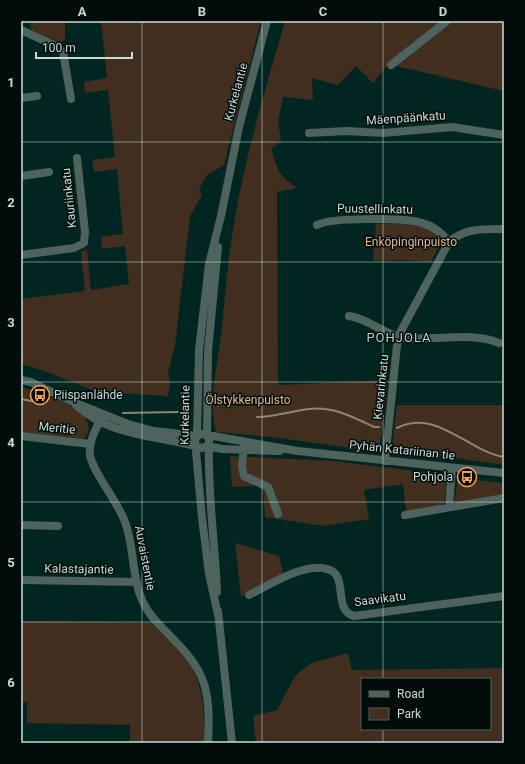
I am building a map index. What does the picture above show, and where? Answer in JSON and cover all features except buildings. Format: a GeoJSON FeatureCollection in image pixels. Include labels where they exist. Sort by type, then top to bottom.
{"type":"FeatureCollection","features":[{"type":"Feature","properties":{"kind":"street","name":"Kurkelantie"},"geometry":{"type":"LineString","coordinates":[[218,615],[209,574],[195,440],[197,436],[199,350],[209,264],[221,216],[238,127],[267,21]]}},
{"type":"Feature","properties":{"kind":"street"},"geometry":{"type":"LineString","coordinates":[[391,65],[447,21]]}},
{"type":"Feature","properties":{"kind":"street"},"geometry":{"type":"LineString","coordinates":[[21,30],[56,46],[63,52],[66,62],[71,100]]}},
{"type":"Feature","properties":{"kind":"street"},"geometry":{"type":"LineString","coordinates":[[21,98],[37,96]]}},
{"type":"Feature","properties":{"kind":"street","name":"Mäenpäänkatu"},"geometry":{"type":"LineString","coordinates":[[309,133],[347,131],[383,133],[452,127],[504,135]]}},
{"type":"Feature","properties":{"kind":"street","name":"Kauriinkatu"},"geometry":{"type":"LineString","coordinates":[[21,255],[74,248],[84,243],[85,232],[77,158]]}},
{"type":"Feature","properties":{"kind":"street"},"geometry":{"type":"LineString","coordinates":[[21,176],[49,172]]}},
{"type":"Feature","properties":{"kind":"street","name":"Kurkelantie"},"geometry":{"type":"LineString","coordinates":[[221,216],[208,351],[207,436],[209,439],[207,446],[218,615],[232,743]]}},
{"type":"Feature","properties":{"kind":"street","name":"Puustellinkatu"},"geometry":{"type":"LineString","coordinates":[[317,225],[335,220],[416,221],[439,231],[449,242]]}},
{"type":"Feature","properties":{"kind":"street"},"geometry":{"type":"LineString","coordinates":[[449,242],[470,231],[504,229]]}},
{"type":"Feature","properties":{"kind":"street","name":"Kievarinkatu"},"geometry":{"type":"LineString","coordinates":[[385,461],[399,337],[404,323],[449,242]]}},
{"type":"Feature","properties":{"kind":"street"},"geometry":{"type":"LineString","coordinates":[[349,316],[365,319],[399,337],[485,338],[499,343]]}},
{"type":"Feature","properties":{"kind":"street","name":"Pyhän Katariinan tie"},"geometry":{"type":"LineString","coordinates":[[21,380],[31,382],[73,402],[85,414],[141,428],[197,436],[202,434],[298,451],[504,473]]}},
{"type":"Feature","properties":{"kind":"street"},"geometry":{"type":"LineString","coordinates":[[90,444],[102,418]]}},
{"type":"Feature","properties":{"kind":"street","name":"Pyhän Katariinan tie"},"geometry":{"type":"LineString","coordinates":[[102,418],[133,435],[196,445],[202,448],[207,446],[244,451],[298,451]]}},
{"type":"Feature","properties":{"kind":"street","name":"Meritie"},"geometry":{"type":"LineString","coordinates":[[21,436],[90,444]]}},
{"type":"Feature","properties":{"kind":"street"},"geometry":{"type":"LineString","coordinates":[[244,441],[242,466],[244,476],[268,487],[278,514]]}},
{"type":"Feature","properties":{"kind":"street","name":"Auvaistentie"},"geometry":{"type":"LineString","coordinates":[[90,444],[91,461],[118,504],[126,522],[132,546],[137,582],[141,597],[147,610],[190,656],[199,669],[207,698],[208,743]]}},
{"type":"Feature","properties":{"kind":"street"},"geometry":{"type":"LineString","coordinates":[[449,507],[452,468]]}},
{"type":"Feature","properties":{"kind":"street"},"geometry":{"type":"LineString","coordinates":[[405,516],[504,498]]}},
{"type":"Feature","properties":{"kind":"street"},"geometry":{"type":"LineString","coordinates":[[21,525],[58,526]]}},
{"type":"Feature","properties":{"kind":"street","name":"Saavikatu"},"geometry":{"type":"LineString","coordinates":[[249,595],[298,572],[321,568],[330,570],[336,575],[344,609],[348,614],[354,616],[504,596]]}},
{"type":"Feature","properties":{"kind":"street","name":"Kalastajantie"},"geometry":{"type":"LineString","coordinates":[[21,580],[137,582]]}},
{"type":"Feature","properties":{"kind":"green space"},"geometry":{"type":"Polygon","coordinates":[[[30,21],[65,21],[65,39],[61,43],[31,30],[30,21]]]}},
{"type":"Feature","properties":{"kind":"green space"},"geometry":{"type":"Polygon","coordinates":[[[101,21],[261,21],[224,165],[207,175],[199,189],[202,195],[190,216],[175,345],[168,373],[170,384],[168,396],[97,392],[42,370],[21,364],[21,299],[85,291],[81,251],[87,250],[91,290],[129,284],[125,246],[102,249],[101,237],[123,234],[117,169],[94,172],[92,160],[115,157],[108,90],[85,93],[84,82],[107,78],[101,21]]]}},
{"type":"Feature","properties":{"kind":"green space","name":"Ölstykkenpuisto"},"geometry":{"type":"Polygon","coordinates":[[[285,21],[504,21],[504,91],[388,64],[373,83],[356,66],[338,85],[312,78],[313,100],[283,97],[278,121],[281,141],[271,149],[278,170],[286,180],[297,188],[277,192],[278,385],[388,380],[379,452],[272,437],[216,432],[213,408],[214,384],[233,230],[249,151],[285,21]]]}},
{"type":"Feature","properties":{"kind":"green space","name":"Enköpinginpuisto"},"geometry":{"type":"Polygon","coordinates":[[[376,224],[403,224],[422,227],[431,230],[437,235],[441,242],[431,262],[402,260],[373,261],[376,224]]]}},
{"type":"Feature","properties":{"kind":"green space"},"geometry":{"type":"Polygon","coordinates":[[[21,387],[42,393],[80,412],[87,421],[89,430],[83,440],[21,433],[21,387]]]}},
{"type":"Feature","properties":{"kind":"green space"},"geometry":{"type":"Polygon","coordinates":[[[397,405],[504,405],[504,465],[435,455],[417,456],[391,454],[397,405]]]}},
{"type":"Feature","properties":{"kind":"green space"},"geometry":{"type":"Polygon","coordinates":[[[230,456],[334,461],[447,475],[444,505],[406,511],[403,484],[364,490],[369,519],[323,526],[265,517],[263,485],[232,487],[230,456]]]}},
{"type":"Feature","properties":{"kind":"green space"},"geometry":{"type":"Polygon","coordinates":[[[458,478],[504,483],[504,495],[454,503],[458,478]]]}},
{"type":"Feature","properties":{"kind":"green space"},"geometry":{"type":"Polygon","coordinates":[[[235,543],[279,556],[284,576],[241,597],[235,543]]]}},
{"type":"Feature","properties":{"kind":"green space"},"geometry":{"type":"Polygon","coordinates":[[[21,621],[151,623],[180,651],[193,670],[202,701],[205,722],[205,743],[130,743],[130,725],[27,723],[27,702],[21,702],[21,621]]]}},
{"type":"Feature","properties":{"kind":"green space"},"geometry":{"type":"Polygon","coordinates":[[[348,653],[352,670],[504,668],[504,743],[256,743],[253,716],[277,710],[295,676],[311,663],[348,653]]]}},
{"type":"Feature","properties":{"kind":"waterway"},"geometry":{"type":"LineString","coordinates":[[21,399],[42,403]]}},
{"type":"Feature","properties":{"kind":"waterway"},"geometry":{"type":"LineString","coordinates":[[257,417],[309,409],[326,409],[343,413],[374,427],[379,427]]}},
{"type":"Feature","properties":{"kind":"waterway"},"geometry":{"type":"LineString","coordinates":[[123,413],[180,412]]}},
{"type":"Feature","properties":{"kind":"waterway"},"geometry":{"type":"LineString","coordinates":[[397,428],[412,423],[425,423],[439,427],[477,447],[504,457]]}},
{"type":"Feature","properties":{"kind":"place","name":"Piispanlähde"},"geometry":{"type":"Point","coordinates":[40,395]}},
{"type":"Feature","properties":{"kind":"place","name":"Pohjola"},"geometry":{"type":"Point","coordinates":[467,477]}},
{"type":"Feature","properties":{"kind":"district","name":"POHJOLA"},"geometry":{"type":"Point","coordinates":[399,337]}}]}
